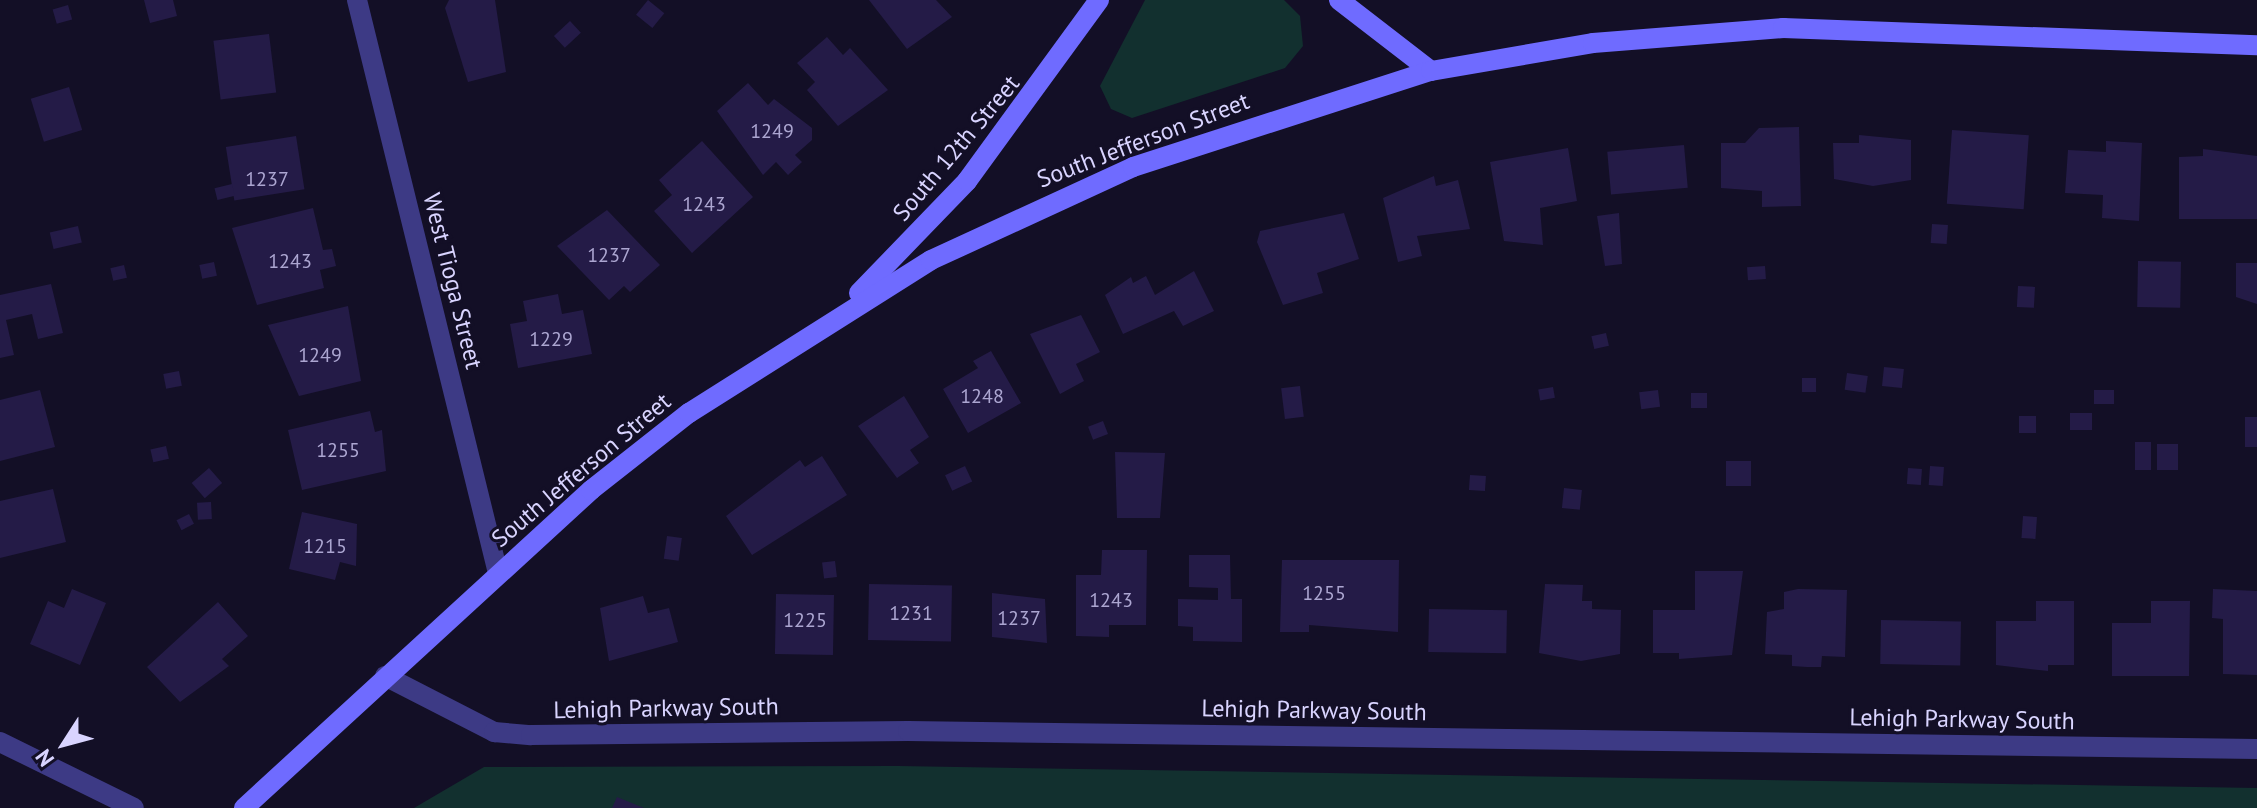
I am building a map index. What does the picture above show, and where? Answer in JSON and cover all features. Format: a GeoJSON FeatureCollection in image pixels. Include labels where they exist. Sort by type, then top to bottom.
{"type":"FeatureCollection","features":[{"type":"Feature","properties":{"kind":"main road","name":"South 12th Street"},"geometry":{"type":"LineString","coordinates":[[835,315],[967,181],[1099,0]]}},
{"type":"Feature","properties":{"kind":"main road"},"geometry":{"type":"LineString","coordinates":[[1339,0],[1431,71]]}},
{"type":"Feature","properties":{"kind":"main road","name":"South Jefferson Street"},"geometry":{"type":"LineString","coordinates":[[244,808],[498,573],[689,413],[835,315],[1002,224],[1133,167],[1431,71],[1593,43],[1783,28],[2257,45]]}},
{"type":"Feature","properties":{"kind":"street","name":"West Tioga Street"},"geometry":{"type":"LineString","coordinates":[[357,0],[498,573]]}},
{"type":"Feature","properties":{"kind":"street","name":"Lehigh Parkway South"},"geometry":{"type":"LineString","coordinates":[[385,676],[494,732],[531,735],[908,731],[2257,749]]}},
{"type":"Feature","properties":{"kind":"street"},"geometry":{"type":"LineString","coordinates":[[0,742],[134,808]]}},
{"type":"Feature","properties":{"kind":"green space"},"geometry":{"type":"Polygon","coordinates":[[[1145,0],[1284,0],[1300,16],[1303,46],[1285,68],[1132,118],[1111,109],[1100,86],[1145,0]]]}},
{"type":"Feature","properties":{"kind":"green space"},"geometry":{"type":"Polygon","coordinates":[[[898,766],[2257,788],[2257,808],[414,808],[484,767],[898,766]]]}},
{"type":"Feature","properties":{"kind":"building"},"geometry":{"type":"Polygon","coordinates":[[[144,0],[173,0],[177,16],[150,23],[144,0]]]}},
{"type":"Feature","properties":{"kind":"building"},"geometry":{"type":"Polygon","coordinates":[[[449,0],[495,0],[506,72],[468,82],[445,8],[449,0]]]}},
{"type":"Feature","properties":{"kind":"building"},"geometry":{"type":"Polygon","coordinates":[[[648,0],[664,13],[652,28],[636,15],[648,0]]]}},
{"type":"Feature","properties":{"kind":"building"},"geometry":{"type":"Polygon","coordinates":[[[869,0],[936,0],[952,17],[907,49],[869,0]]]}},
{"type":"Feature","properties":{"kind":"building"},"geometry":{"type":"Polygon","coordinates":[[[68,5],[72,19],[57,24],[53,9],[68,5]]]}},
{"type":"Feature","properties":{"kind":"building"},"geometry":{"type":"Polygon","coordinates":[[[570,21],[581,33],[565,48],[554,36],[570,21]]]}},
{"type":"Feature","properties":{"kind":"building"},"geometry":{"type":"Polygon","coordinates":[[[269,34],[276,93],[221,99],[213,41],[269,34]]]}},
{"type":"Feature","properties":{"kind":"building"},"geometry":{"type":"Polygon","coordinates":[[[827,37],[843,55],[850,48],[888,90],[838,126],[807,90],[815,82],[797,63],[827,37]]]}},
{"type":"Feature","properties":{"kind":"building"},"geometry":{"type":"Polygon","coordinates":[[[748,83],[768,105],[774,99],[812,128],[812,140],[795,155],[802,162],[788,175],[776,162],[763,175],[717,111],[748,83]]]}},
{"type":"Feature","properties":{"kind":"building"},"geometry":{"type":"Polygon","coordinates":[[[69,87],[82,130],[44,142],[31,99],[69,87]]]}},
{"type":"Feature","properties":{"kind":"building"},"geometry":{"type":"Polygon","coordinates":[[[1799,127],[1801,206],[1762,207],[1762,191],[1721,188],[1721,143],[1745,143],[1759,128],[1799,127]]]}},
{"type":"Feature","properties":{"kind":"building"},"geometry":{"type":"Polygon","coordinates":[[[1952,130],[2029,135],[2024,209],[1947,204],[1952,130]]]}},
{"type":"Feature","properties":{"kind":"building"},"geometry":{"type":"Polygon","coordinates":[[[1859,135],[1911,140],[1911,180],[1873,186],[1834,179],[1833,143],[1859,143],[1859,135]]]}},
{"type":"Feature","properties":{"kind":"building"},"geometry":{"type":"Polygon","coordinates":[[[296,136],[304,189],[234,200],[226,147],[296,136]]]}},
{"type":"Feature","properties":{"kind":"building"},"geometry":{"type":"Polygon","coordinates":[[[702,141],[753,197],[692,253],[654,211],[672,195],[659,180],[702,141]]]}},
{"type":"Feature","properties":{"kind":"building"},"geometry":{"type":"Polygon","coordinates":[[[2106,141],[2142,143],[2139,221],[2102,218],[2103,195],[2065,193],[2068,150],[2106,152],[2106,141]]]}},
{"type":"Feature","properties":{"kind":"building"},"geometry":{"type":"Polygon","coordinates":[[[1684,145],[1688,188],[1611,195],[1607,152],[1684,145]]]}},
{"type":"Feature","properties":{"kind":"building"},"geometry":{"type":"Polygon","coordinates":[[[1568,148],[1577,201],[1540,208],[1543,245],[1504,241],[1490,162],[1568,148]]]}},
{"type":"Feature","properties":{"kind":"building"},"geometry":{"type":"Polygon","coordinates":[[[2203,149],[2257,156],[2257,219],[2179,219],[2179,157],[2203,156],[2203,149]]]}},
{"type":"Feature","properties":{"kind":"building"},"geometry":{"type":"Polygon","coordinates":[[[1434,176],[1436,186],[1458,180],[1470,229],[1417,236],[1422,256],[1398,262],[1383,198],[1434,176]]]}},
{"type":"Feature","properties":{"kind":"building"},"geometry":{"type":"Polygon","coordinates":[[[232,184],[235,196],[217,200],[215,188],[232,184]]]}},
{"type":"Feature","properties":{"kind":"building"},"geometry":{"type":"Polygon","coordinates":[[[313,208],[323,250],[332,249],[336,266],[320,270],[324,288],[257,305],[232,228],[313,208]]]}},
{"type":"Feature","properties":{"kind":"building"},"geometry":{"type":"Polygon","coordinates":[[[607,210],[660,265],[630,292],[624,286],[609,300],[557,246],[607,210]]]}},
{"type":"Feature","properties":{"kind":"building"},"geometry":{"type":"Polygon","coordinates":[[[1344,213],[1359,259],[1317,273],[1323,293],[1283,305],[1257,242],[1260,231],[1344,213]]]}},
{"type":"Feature","properties":{"kind":"building"},"geometry":{"type":"Polygon","coordinates":[[[1619,213],[1622,264],[1605,266],[1597,216],[1619,213]]]}},
{"type":"Feature","properties":{"kind":"building"},"geometry":{"type":"Polygon","coordinates":[[[1932,224],[1948,225],[1947,244],[1931,243],[1932,224]]]}},
{"type":"Feature","properties":{"kind":"building"},"geometry":{"type":"Polygon","coordinates":[[[78,226],[82,243],[54,249],[50,233],[78,226]]]}},
{"type":"Feature","properties":{"kind":"building"},"geometry":{"type":"Polygon","coordinates":[[[2138,261],[2181,262],[2180,308],[2137,307],[2138,261]]]}},
{"type":"Feature","properties":{"kind":"building"},"geometry":{"type":"Polygon","coordinates":[[[214,262],[217,276],[202,279],[199,265],[214,262]]]}},
{"type":"Feature","properties":{"kind":"building"},"geometry":{"type":"Polygon","coordinates":[[[2236,263],[2257,263],[2257,304],[2236,297],[2236,263]]]}},
{"type":"Feature","properties":{"kind":"building"},"geometry":{"type":"Polygon","coordinates":[[[124,265],[127,278],[113,281],[110,268],[124,265]]]}},
{"type":"Feature","properties":{"kind":"building"},"geometry":{"type":"Polygon","coordinates":[[[1765,266],[1766,279],[1748,280],[1747,267],[1765,266]]]}},
{"type":"Feature","properties":{"kind":"building"},"geometry":{"type":"Polygon","coordinates":[[[1194,271],[1214,311],[1183,326],[1174,311],[1123,334],[1105,295],[1131,277],[1133,283],[1146,276],[1155,295],[1194,271]]]}},
{"type":"Feature","properties":{"kind":"building"},"geometry":{"type":"Polygon","coordinates":[[[51,284],[63,333],[38,339],[32,314],[6,320],[14,355],[0,358],[0,295],[51,284]]]}},
{"type":"Feature","properties":{"kind":"building"},"geometry":{"type":"Polygon","coordinates":[[[2018,286],[2035,287],[2034,308],[2017,307],[2018,286]]]}},
{"type":"Feature","properties":{"kind":"building"},"geometry":{"type":"Polygon","coordinates":[[[558,294],[562,314],[583,310],[592,354],[518,368],[510,324],[527,321],[523,301],[558,294]]]}},
{"type":"Feature","properties":{"kind":"building"},"geometry":{"type":"Polygon","coordinates":[[[348,306],[361,381],[299,396],[268,325],[348,306]]]}},
{"type":"Feature","properties":{"kind":"building"},"geometry":{"type":"Polygon","coordinates":[[[1081,315],[1100,352],[1076,364],[1084,381],[1060,394],[1030,334],[1081,315]]]}},
{"type":"Feature","properties":{"kind":"building"},"geometry":{"type":"Polygon","coordinates":[[[1606,333],[1609,346],[1594,349],[1591,336],[1606,333]]]}},
{"type":"Feature","properties":{"kind":"building"},"geometry":{"type":"Polygon","coordinates":[[[991,351],[1021,403],[968,433],[943,389],[978,368],[973,361],[991,351]]]}},
{"type":"Feature","properties":{"kind":"building"},"geometry":{"type":"Polygon","coordinates":[[[1884,367],[1904,369],[1902,388],[1882,386],[1884,367]]]}},
{"type":"Feature","properties":{"kind":"building"},"geometry":{"type":"Polygon","coordinates":[[[179,371],[182,386],[166,389],[163,374],[179,371]]]}},
{"type":"Feature","properties":{"kind":"building"},"geometry":{"type":"Polygon","coordinates":[[[1847,373],[1868,376],[1865,393],[1845,390],[1847,373]]]}},
{"type":"Feature","properties":{"kind":"building"},"geometry":{"type":"Polygon","coordinates":[[[1802,378],[1816,378],[1816,392],[1802,392],[1802,378]]]}},
{"type":"Feature","properties":{"kind":"building"},"geometry":{"type":"Polygon","coordinates":[[[1300,386],[1304,417],[1285,419],[1281,388],[1300,386]]]}},
{"type":"Feature","properties":{"kind":"building"},"geometry":{"type":"Polygon","coordinates":[[[1553,387],[1555,398],[1540,400],[1538,390],[1553,387]]]}},
{"type":"Feature","properties":{"kind":"building"},"geometry":{"type":"Polygon","coordinates":[[[40,390],[55,447],[0,461],[0,400],[40,390]]]}},
{"type":"Feature","properties":{"kind":"building"},"geometry":{"type":"Polygon","coordinates":[[[1658,390],[1660,407],[1641,409],[1639,392],[1658,390]]]}},
{"type":"Feature","properties":{"kind":"building"},"geometry":{"type":"Polygon","coordinates":[[[2094,390],[2114,390],[2114,404],[2094,404],[2094,390]]]}},
{"type":"Feature","properties":{"kind":"building"},"geometry":{"type":"Polygon","coordinates":[[[1691,393],[1707,393],[1707,408],[1691,408],[1691,393]]]}},
{"type":"Feature","properties":{"kind":"building"},"geometry":{"type":"Polygon","coordinates":[[[904,396],[929,437],[910,450],[919,463],[897,478],[858,426],[904,396]]]}},
{"type":"Feature","properties":{"kind":"building"},"geometry":{"type":"Polygon","coordinates":[[[370,411],[375,432],[382,430],[386,471],[302,490],[288,430],[370,411]]]}},
{"type":"Feature","properties":{"kind":"building"},"geometry":{"type":"Polygon","coordinates":[[[2070,413],[2092,413],[2092,430],[2070,430],[2070,413]]]}},
{"type":"Feature","properties":{"kind":"building"},"geometry":{"type":"Polygon","coordinates":[[[2019,416],[2036,416],[2036,433],[2019,433],[2019,416]]]}},
{"type":"Feature","properties":{"kind":"building"},"geometry":{"type":"Polygon","coordinates":[[[2245,417],[2257,417],[2257,447],[2245,447],[2245,417]]]}},
{"type":"Feature","properties":{"kind":"building"},"geometry":{"type":"Polygon","coordinates":[[[1103,421],[1108,434],[1093,440],[1088,427],[1103,421]]]}},
{"type":"Feature","properties":{"kind":"building"},"geometry":{"type":"Polygon","coordinates":[[[2135,442],[2151,442],[2151,470],[2135,470],[2135,442]]]}},
{"type":"Feature","properties":{"kind":"building"},"geometry":{"type":"Polygon","coordinates":[[[2157,444],[2178,444],[2178,470],[2157,470],[2157,444]]]}},
{"type":"Feature","properties":{"kind":"building"},"geometry":{"type":"Polygon","coordinates":[[[166,446],[169,459],[153,462],[150,450],[166,446]]]}},
{"type":"Feature","properties":{"kind":"building"},"geometry":{"type":"Polygon","coordinates":[[[1115,452],[1165,453],[1160,518],[1117,518],[1115,452]]]}},
{"type":"Feature","properties":{"kind":"building"},"geometry":{"type":"Polygon","coordinates":[[[822,456],[847,495],[752,555],[726,516],[800,460],[805,467],[822,456]]]}},
{"type":"Feature","properties":{"kind":"building"},"geometry":{"type":"Polygon","coordinates":[[[1726,461],[1751,461],[1751,486],[1726,486],[1726,461]]]}},
{"type":"Feature","properties":{"kind":"building"},"geometry":{"type":"Polygon","coordinates":[[[965,466],[972,481],[952,491],[945,475],[965,466]]]}},
{"type":"Feature","properties":{"kind":"building"},"geometry":{"type":"Polygon","coordinates":[[[1930,466],[1944,467],[1943,486],[1929,485],[1930,466]]]}},
{"type":"Feature","properties":{"kind":"building"},"geometry":{"type":"Polygon","coordinates":[[[209,468],[222,483],[205,498],[192,483],[209,468]]]}},
{"type":"Feature","properties":{"kind":"building"},"geometry":{"type":"Polygon","coordinates":[[[1908,468],[1922,469],[1921,485],[1907,484],[1908,468]]]}},
{"type":"Feature","properties":{"kind":"building"},"geometry":{"type":"Polygon","coordinates":[[[1470,475],[1486,476],[1485,491],[1469,490],[1470,475]]]}},
{"type":"Feature","properties":{"kind":"building"},"geometry":{"type":"Polygon","coordinates":[[[1564,488],[1582,490],[1580,510],[1562,508],[1564,488]]]}},
{"type":"Feature","properties":{"kind":"building"},"geometry":{"type":"Polygon","coordinates":[[[53,489],[66,542],[0,558],[0,501],[53,489]]]}},
{"type":"Feature","properties":{"kind":"building"},"geometry":{"type":"Polygon","coordinates":[[[211,502],[212,519],[198,520],[197,503],[211,502]]]}},
{"type":"Feature","properties":{"kind":"building"},"geometry":{"type":"Polygon","coordinates":[[[302,512],[357,524],[356,566],[340,562],[335,580],[289,569],[302,512]]]}},
{"type":"Feature","properties":{"kind":"building"},"geometry":{"type":"Polygon","coordinates":[[[189,514],[194,524],[182,530],[177,520],[189,514]]]}},
{"type":"Feature","properties":{"kind":"building"},"geometry":{"type":"Polygon","coordinates":[[[2023,516],[2037,517],[2035,539],[2021,538],[2023,516]]]}},
{"type":"Feature","properties":{"kind":"building"},"geometry":{"type":"Polygon","coordinates":[[[667,536],[682,538],[679,561],[664,559],[667,536]]]}},
{"type":"Feature","properties":{"kind":"building"},"geometry":{"type":"Polygon","coordinates":[[[1102,550],[1147,550],[1146,625],[1109,625],[1109,637],[1076,636],[1076,575],[1101,575],[1102,550]]]}},
{"type":"Feature","properties":{"kind":"building"},"geometry":{"type":"Polygon","coordinates":[[[1189,555],[1230,555],[1231,599],[1242,599],[1242,642],[1193,641],[1193,627],[1178,626],[1178,599],[1218,600],[1218,588],[1189,587],[1189,555]]]}},
{"type":"Feature","properties":{"kind":"building"},"geometry":{"type":"Polygon","coordinates":[[[1282,560],[1399,560],[1398,632],[1309,625],[1309,632],[1280,632],[1282,560]]]}},
{"type":"Feature","properties":{"kind":"building"},"geometry":{"type":"Polygon","coordinates":[[[835,561],[837,577],[824,578],[822,563],[835,561]]]}},
{"type":"Feature","properties":{"kind":"building"},"geometry":{"type":"Polygon","coordinates":[[[1695,571],[1743,571],[1732,655],[1679,659],[1679,653],[1653,653],[1653,610],[1695,610],[1695,571]]]}},
{"type":"Feature","properties":{"kind":"building"},"geometry":{"type":"Polygon","coordinates":[[[869,584],[952,585],[951,641],[868,640],[869,584]]]}},
{"type":"Feature","properties":{"kind":"building"},"geometry":{"type":"Polygon","coordinates":[[[1545,584],[1583,585],[1582,601],[1592,601],[1592,609],[1621,610],[1620,654],[1581,661],[1539,653],[1545,584]]]}},
{"type":"Feature","properties":{"kind":"building"},"geometry":{"type":"Polygon","coordinates":[[[72,589],[106,603],[80,665],[30,644],[48,601],[64,608],[72,589]]]}},
{"type":"Feature","properties":{"kind":"building"},"geometry":{"type":"Polygon","coordinates":[[[1798,589],[1847,590],[1845,657],[1822,656],[1821,667],[1807,667],[1792,666],[1792,655],[1765,654],[1767,612],[1784,609],[1784,592],[1798,589]]]}},
{"type":"Feature","properties":{"kind":"building"},"geometry":{"type":"Polygon","coordinates":[[[2213,589],[2257,591],[2257,675],[2223,674],[2223,619],[2212,618],[2213,589]]]}},
{"type":"Feature","properties":{"kind":"building"},"geometry":{"type":"Polygon","coordinates":[[[992,593],[1045,599],[1047,643],[992,637],[992,593]]]}},
{"type":"Feature","properties":{"kind":"building"},"geometry":{"type":"Polygon","coordinates":[[[776,594],[834,595],[833,655],[775,654],[776,594]]]}},
{"type":"Feature","properties":{"kind":"building"},"geometry":{"type":"Polygon","coordinates":[[[643,596],[648,613],[669,608],[678,642],[609,661],[600,608],[643,596]]]}},
{"type":"Feature","properties":{"kind":"building"},"geometry":{"type":"Polygon","coordinates":[[[2036,601],[2074,601],[2074,665],[2048,665],[2048,671],[1996,665],[1996,621],[2036,621],[2036,601]]]}},
{"type":"Feature","properties":{"kind":"building"},"geometry":{"type":"Polygon","coordinates":[[[2151,601],[2190,601],[2189,676],[2112,676],[2112,623],[2151,623],[2151,601]]]}},
{"type":"Feature","properties":{"kind":"building"},"geometry":{"type":"Polygon","coordinates":[[[218,602],[248,636],[222,659],[229,666],[180,702],[147,667],[218,602]]]}},
{"type":"Feature","properties":{"kind":"building"},"geometry":{"type":"Polygon","coordinates":[[[1429,609],[1507,610],[1506,653],[1428,652],[1429,609]]]}},
{"type":"Feature","properties":{"kind":"building"},"geometry":{"type":"Polygon","coordinates":[[[1881,620],[1961,621],[1960,665],[1880,664],[1881,620]]]}},
{"type":"Feature","properties":{"kind":"building"},"geometry":{"type":"Polygon","coordinates":[[[617,797],[644,808],[612,808],[617,797]]]}}]}
